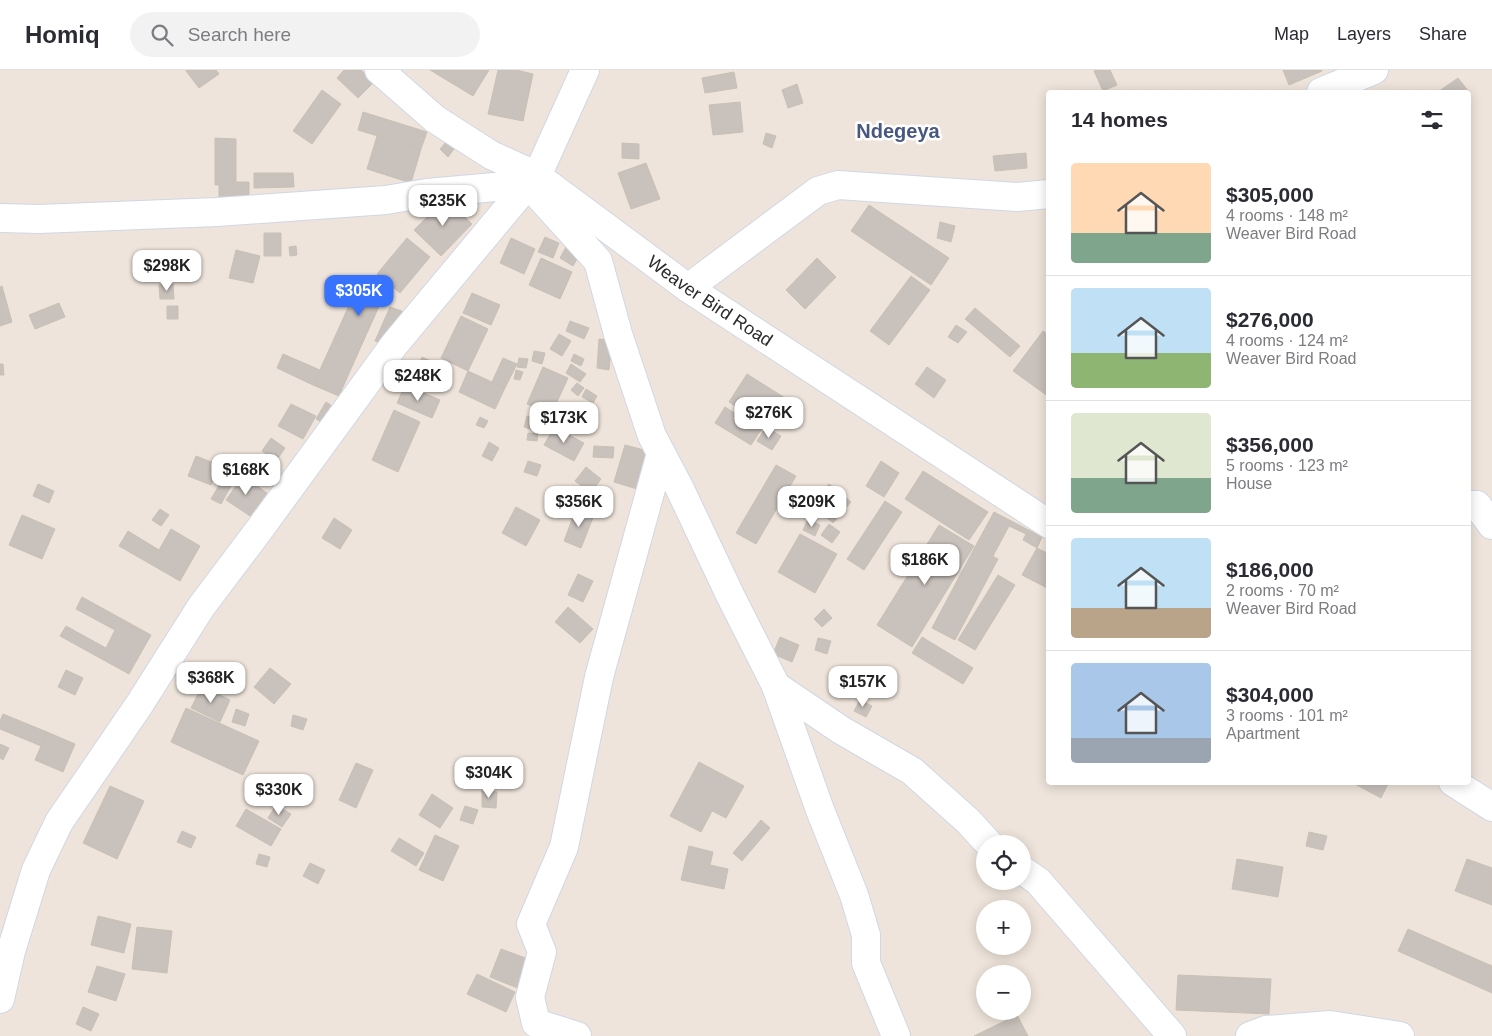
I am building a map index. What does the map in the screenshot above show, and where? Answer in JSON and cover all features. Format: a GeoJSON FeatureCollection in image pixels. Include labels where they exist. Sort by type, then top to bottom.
{"type":"FeatureCollection","features":[{"type":"Feature","properties":{"kind":"street","name":"Weaver Bird Road"},"geometry":{"type":"LineString","coordinates":[[379,70],[435,119],[532,180],[688,288],[1046,522]]}},
{"type":"Feature","properties":{"kind":"street"},"geometry":{"type":"LineString","coordinates":[[0,999],[11,951],[36,870],[59,822],[139,705],[201,606],[394,345],[532,180],[585,70]]}},
{"type":"Feature","properties":{"kind":"street"},"geometry":{"type":"LineString","coordinates":[[1326,90],[1374,70]]}},
{"type":"Feature","properties":{"kind":"street"},"geometry":{"type":"LineString","coordinates":[[0,218],[39,219],[217,212],[386,200],[532,180]]}},
{"type":"Feature","properties":{"kind":"street"},"geometry":{"type":"LineString","coordinates":[[532,180],[598,261],[618,334],[652,436],[679,487],[776,686],[820,810],[854,894],[866,936],[866,963],[896,1036]]}},
{"type":"Feature","properties":{"kind":"street"},"geometry":{"type":"LineString","coordinates":[[688,288],[818,191],[838,185],[1017,198],[1046,194]]}},
{"type":"Feature","properties":{"kind":"street"},"geometry":{"type":"LineString","coordinates":[[577,1036],[536,1023],[530,997],[542,952],[531,924],[564,847],[600,677],[661,453]]}},
{"type":"Feature","properties":{"kind":"street"},"geometry":{"type":"LineString","coordinates":[[1471,505],[1477,505],[1492,525]]}},
{"type":"Feature","properties":{"kind":"street"},"geometry":{"type":"LineString","coordinates":[[776,686],[841,730],[912,771],[968,821],[981,835]]}},
{"type":"Feature","properties":{"kind":"street"},"geometry":{"type":"LineString","coordinates":[[1458,785],[1492,807]]}},
{"type":"Feature","properties":{"kind":"street"},"geometry":{"type":"LineString","coordinates":[[1031,876],[1038,880],[1172,1036]]}},
{"type":"Feature","properties":{"kind":"street"},"geometry":{"type":"LineString","coordinates":[[1250,1036],[1266,1030],[1330,1024],[1400,1036]]}},
{"type":"Feature","properties":{"kind":"building"},"geometry":{"type":"Polygon","coordinates":[[[186,70],[216,70],[219,74],[199,88],[186,70]]]}},
{"type":"Feature","properties":{"kind":"building"},"geometry":{"type":"Polygon","coordinates":[[[344,70],[361,70],[374,82],[358,98],[337,78],[344,70]]]}},
{"type":"Feature","properties":{"kind":"building"},"geometry":{"type":"Polygon","coordinates":[[[430,70],[489,70],[473,96],[430,70]]]}},
{"type":"Feature","properties":{"kind":"building"},"geometry":{"type":"Polygon","coordinates":[[[498,70],[516,70],[533,74],[523,121],[488,114],[498,70]]]}},
{"type":"Feature","properties":{"kind":"building"},"geometry":{"type":"Polygon","coordinates":[[[1110,70],[1117,85],[1103,90],[1094,71],[1110,70]]]}},
{"type":"Feature","properties":{"kind":"building"},"geometry":{"type":"Polygon","coordinates":[[[1283,70],[1322,70],[1322,71],[1289,85],[1283,70]]]}},
{"type":"Feature","properties":{"kind":"building"},"geometry":{"type":"Polygon","coordinates":[[[734,72],[737,88],[705,93],[702,78],[734,72]]]}},
{"type":"Feature","properties":{"kind":"building"},"geometry":{"type":"Polygon","coordinates":[[[1458,78],[1467,90],[1441,90],[1458,78]]]}},
{"type":"Feature","properties":{"kind":"building"},"geometry":{"type":"Polygon","coordinates":[[[797,84],[803,103],[788,108],[782,90],[797,84]]]}},
{"type":"Feature","properties":{"kind":"building"},"geometry":{"type":"Polygon","coordinates":[[[322,90],[341,104],[312,144],[293,131],[322,90]]]}},
{"type":"Feature","properties":{"kind":"building"},"geometry":{"type":"Polygon","coordinates":[[[740,102],[743,132],[713,135],[709,105],[740,102]]]}},
{"type":"Feature","properties":{"kind":"building"},"geometry":{"type":"Polygon","coordinates":[[[363,112],[427,132],[421,149],[358,130],[363,112]]]}},
{"type":"Feature","properties":{"kind":"building"},"geometry":{"type":"Polygon","coordinates":[[[766,133],[776,136],[772,148],[763,144],[766,133]]]}},
{"type":"Feature","properties":{"kind":"building"},"geometry":{"type":"Polygon","coordinates":[[[377,136],[421,149],[411,183],[367,169],[377,136]]]}},
{"type":"Feature","properties":{"kind":"building"},"geometry":{"type":"Polygon","coordinates":[[[215,138],[236,139],[236,182],[249,182],[249,197],[219,197],[219,185],[215,185],[215,138]]]}},
{"type":"Feature","properties":{"kind":"building"},"geometry":{"type":"Polygon","coordinates":[[[446,142],[454,149],[448,157],[440,149],[446,142]]]}},
{"type":"Feature","properties":{"kind":"building"},"geometry":{"type":"Polygon","coordinates":[[[622,143],[639,144],[639,159],[622,158],[622,143]]]}},
{"type":"Feature","properties":{"kind":"building"},"geometry":{"type":"Polygon","coordinates":[[[1026,153],[1027,168],[995,171],[993,156],[1026,153]]]}},
{"type":"Feature","properties":{"kind":"building"},"geometry":{"type":"Polygon","coordinates":[[[646,163],[660,199],[631,209],[618,173],[646,163]]]}},
{"type":"Feature","properties":{"kind":"building"},"geometry":{"type":"Polygon","coordinates":[[[254,173],[293,173],[294,187],[254,188],[254,173]]]}},
{"type":"Feature","properties":{"kind":"building"},"geometry":{"type":"Polygon","coordinates":[[[446,198],[472,224],[441,256],[414,230],[446,198]]]}},
{"type":"Feature","properties":{"kind":"building"},"geometry":{"type":"Polygon","coordinates":[[[869,205],[949,258],[931,285],[851,231],[869,205]]]}},
{"type":"Feature","properties":{"kind":"building"},"geometry":{"type":"Polygon","coordinates":[[[940,222],[955,226],[951,242],[937,238],[940,222]]]}},
{"type":"Feature","properties":{"kind":"building"},"geometry":{"type":"Polygon","coordinates":[[[264,233],[281,233],[281,256],[264,256],[264,233]]]}},
{"type":"Feature","properties":{"kind":"building"},"geometry":{"type":"Polygon","coordinates":[[[545,237],[559,243],[553,258],[538,252],[545,237]]]}},
{"type":"Feature","properties":{"kind":"building"},"geometry":{"type":"Polygon","coordinates":[[[407,238],[430,257],[400,293],[377,274],[407,238]]]}},
{"type":"Feature","properties":{"kind":"building"},"geometry":{"type":"Polygon","coordinates":[[[511,238],[535,249],[524,274],[500,263],[511,238]]]}},
{"type":"Feature","properties":{"kind":"building"},"geometry":{"type":"Polygon","coordinates":[[[567,245],[581,252],[573,266],[560,258],[567,245]]]}},
{"type":"Feature","properties":{"kind":"building"},"geometry":{"type":"Polygon","coordinates":[[[296,246],[297,255],[290,256],[289,247],[296,246]]]}},
{"type":"Feature","properties":{"kind":"building"},"geometry":{"type":"Polygon","coordinates":[[[236,250],[260,256],[253,283],[229,278],[236,250]]]}},
{"type":"Feature","properties":{"kind":"building"},"geometry":{"type":"Polygon","coordinates":[[[541,258],[572,272],[560,299],[529,285],[541,258]]]}},
{"type":"Feature","properties":{"kind":"building"},"geometry":{"type":"Polygon","coordinates":[[[817,258],[836,277],[805,309],[786,290],[817,258]]]}},
{"type":"Feature","properties":{"kind":"building"},"geometry":{"type":"Polygon","coordinates":[[[911,276],[930,290],[889,345],[870,331],[911,276]]]}},
{"type":"Feature","properties":{"kind":"building"},"geometry":{"type":"Polygon","coordinates":[[[360,281],[385,293],[358,353],[333,341],[360,281]]]}},
{"type":"Feature","properties":{"kind":"building"},"geometry":{"type":"Polygon","coordinates":[[[173,284],[174,299],[160,299],[159,285],[173,284]]]}},
{"type":"Feature","properties":{"kind":"building"},"geometry":{"type":"Polygon","coordinates":[[[2,286],[12,322],[0,326],[0,287],[2,286]]]}},
{"type":"Feature","properties":{"kind":"building"},"geometry":{"type":"Polygon","coordinates":[[[472,293],[500,305],[491,325],[463,313],[472,293]]]}},
{"type":"Feature","properties":{"kind":"building"},"geometry":{"type":"Polygon","coordinates":[[[59,303],[65,317],[35,329],[29,315],[59,303]]]}},
{"type":"Feature","properties":{"kind":"building"},"geometry":{"type":"Polygon","coordinates":[[[167,306],[178,306],[178,319],[167,319],[167,306]]]}},
{"type":"Feature","properties":{"kind":"building"},"geometry":{"type":"Polygon","coordinates":[[[390,307],[402,311],[387,346],[375,341],[390,307]]]}},
{"type":"Feature","properties":{"kind":"building"},"geometry":{"type":"Polygon","coordinates":[[[975,308],[1020,346],[1010,357],[965,319],[975,308]]]}},
{"type":"Feature","properties":{"kind":"building"},"geometry":{"type":"Polygon","coordinates":[[[461,316],[488,329],[468,371],[441,358],[461,316]]]}},
{"type":"Feature","properties":{"kind":"building"},"geometry":{"type":"Polygon","coordinates":[[[570,321],[589,328],[584,339],[566,331],[570,321]]]}},
{"type":"Feature","properties":{"kind":"building"},"geometry":{"type":"Polygon","coordinates":[[[956,325],[967,332],[958,343],[948,337],[956,325]]]}},
{"type":"Feature","properties":{"kind":"building"},"geometry":{"type":"Polygon","coordinates":[[[1043,331],[1046,333],[1046,395],[1013,371],[1043,331]]]}},
{"type":"Feature","properties":{"kind":"building"},"geometry":{"type":"Polygon","coordinates":[[[559,334],[571,341],[562,356],[550,349],[559,334]]]}},
{"type":"Feature","properties":{"kind":"building"},"geometry":{"type":"Polygon","coordinates":[[[599,339],[612,340],[609,370],[597,368],[599,339]]]}},
{"type":"Feature","properties":{"kind":"building"},"geometry":{"type":"Polygon","coordinates":[[[333,341],[358,353],[339,396],[313,385],[333,341]]]}},
{"type":"Feature","properties":{"kind":"building"},"geometry":{"type":"Polygon","coordinates":[[[534,351],[545,353],[542,364],[532,361],[534,351]]]}},
{"type":"Feature","properties":{"kind":"building"},"geometry":{"type":"Polygon","coordinates":[[[283,354],[320,370],[313,385],[277,368],[283,354]]]}},
{"type":"Feature","properties":{"kind":"building"},"geometry":{"type":"Polygon","coordinates":[[[574,354],[584,359],[581,366],[571,361],[574,354]]]}},
{"type":"Feature","properties":{"kind":"building"},"geometry":{"type":"Polygon","coordinates":[[[422,357],[450,370],[440,392],[412,380],[422,357]]]}},
{"type":"Feature","properties":{"kind":"building"},"geometry":{"type":"Polygon","coordinates":[[[503,358],[517,364],[505,388],[492,382],[503,358]]]}},
{"type":"Feature","properties":{"kind":"building"},"geometry":{"type":"Polygon","coordinates":[[[519,358],[528,359],[526,368],[517,367],[519,358]]]}},
{"type":"Feature","properties":{"kind":"building"},"geometry":{"type":"Polygon","coordinates":[[[0,364],[3,364],[4,375],[0,375],[0,364]]]}},
{"type":"Feature","properties":{"kind":"building"},"geometry":{"type":"Polygon","coordinates":[[[571,364],[586,374],[580,382],[566,373],[571,364]]]}},
{"type":"Feature","properties":{"kind":"building"},"geometry":{"type":"Polygon","coordinates":[[[543,367],[568,378],[551,415],[527,404],[543,367]]]}},
{"type":"Feature","properties":{"kind":"building"},"geometry":{"type":"Polygon","coordinates":[[[927,367],[946,380],[934,398],[915,384],[927,367]]]}},
{"type":"Feature","properties":{"kind":"building"},"geometry":{"type":"Polygon","coordinates":[[[516,370],[523,372],[520,380],[514,379],[516,370]]]}},
{"type":"Feature","properties":{"kind":"building"},"geometry":{"type":"Polygon","coordinates":[[[468,371],[505,388],[495,409],[459,392],[468,371]]]}},
{"type":"Feature","properties":{"kind":"building"},"geometry":{"type":"Polygon","coordinates":[[[747,374],[785,398],[766,426],[729,402],[747,374]]]}},
{"type":"Feature","properties":{"kind":"building"},"geometry":{"type":"Polygon","coordinates":[[[577,383],[584,388],[578,396],[571,390],[577,383]]]}},
{"type":"Feature","properties":{"kind":"building"},"geometry":{"type":"Polygon","coordinates":[[[405,385],[440,400],[432,418],[397,403],[405,385]]]}},
{"type":"Feature","properties":{"kind":"building"},"geometry":{"type":"Polygon","coordinates":[[[586,389],[597,396],[593,403],[582,397],[586,389]]]}},
{"type":"Feature","properties":{"kind":"building"},"geometry":{"type":"Polygon","coordinates":[[[326,402],[337,409],[327,425],[316,419],[326,402]]]}},
{"type":"Feature","properties":{"kind":"building"},"geometry":{"type":"Polygon","coordinates":[[[291,404],[316,416],[303,439],[278,426],[291,404]]]}},
{"type":"Feature","properties":{"kind":"building"},"geometry":{"type":"Polygon","coordinates":[[[725,407],[761,430],[751,445],[715,423],[725,407]]]}},
{"type":"Feature","properties":{"kind":"building"},"geometry":{"type":"Polygon","coordinates":[[[394,410],[420,422],[398,472],[372,460],[394,410]]]}},
{"type":"Feature","properties":{"kind":"building"},"geometry":{"type":"Polygon","coordinates":[[[527,416],[547,422],[544,434],[524,427],[527,416]]]}},
{"type":"Feature","properties":{"kind":"building"},"geometry":{"type":"Polygon","coordinates":[[[480,417],[488,421],[484,428],[476,425],[480,417]]]}},
{"type":"Feature","properties":{"kind":"building"},"geometry":{"type":"Polygon","coordinates":[[[554,427],[584,443],[574,461],[544,445],[554,427]]]}},
{"type":"Feature","properties":{"kind":"building"},"geometry":{"type":"Polygon","coordinates":[[[766,427],[781,436],[772,450],[757,441],[766,427]]]}},
{"type":"Feature","properties":{"kind":"building"},"geometry":{"type":"Polygon","coordinates":[[[528,433],[538,434],[537,441],[527,440],[528,433]]]}},
{"type":"Feature","properties":{"kind":"building"},"geometry":{"type":"Polygon","coordinates":[[[271,438],[285,448],[276,461],[262,451],[271,438]]]}},
{"type":"Feature","properties":{"kind":"building"},"geometry":{"type":"Polygon","coordinates":[[[489,442],[499,448],[492,461],[482,456],[489,442]]]}},
{"type":"Feature","properties":{"kind":"building"},"geometry":{"type":"Polygon","coordinates":[[[625,445],[648,451],[637,489],[614,482],[625,445]]]}},
{"type":"Feature","properties":{"kind":"building"},"geometry":{"type":"Polygon","coordinates":[[[594,446],[614,447],[613,458],[593,457],[594,446]]]}},
{"type":"Feature","properties":{"kind":"building"},"geometry":{"type":"Polygon","coordinates":[[[248,455],[269,468],[260,482],[239,469],[248,455]]]}},
{"type":"Feature","properties":{"kind":"building"},"geometry":{"type":"Polygon","coordinates":[[[196,456],[219,465],[211,485],[188,476],[196,456]]]}},
{"type":"Feature","properties":{"kind":"building"},"geometry":{"type":"Polygon","coordinates":[[[528,461],[541,465],[537,476],[524,472],[528,461]]]}},
{"type":"Feature","properties":{"kind":"building"},"geometry":{"type":"Polygon","coordinates":[[[881,461],[899,473],[884,497],[866,486],[881,461]]]}},
{"type":"Feature","properties":{"kind":"building"},"geometry":{"type":"Polygon","coordinates":[[[776,465],[796,476],[756,544],[736,533],[776,465]]]}},
{"type":"Feature","properties":{"kind":"building"},"geometry":{"type":"Polygon","coordinates":[[[586,467],[601,479],[591,493],[575,481],[586,467]]]}},
{"type":"Feature","properties":{"kind":"building"},"geometry":{"type":"Polygon","coordinates":[[[923,471],[988,512],[969,540],[905,499],[923,471]]]}},
{"type":"Feature","properties":{"kind":"building"},"geometry":{"type":"Polygon","coordinates":[[[227,472],[236,477],[221,504],[211,499],[227,472]]]}},
{"type":"Feature","properties":{"kind":"building"},"geometry":{"type":"Polygon","coordinates":[[[243,476],[267,493],[250,516],[226,500],[243,476]]]}},
{"type":"Feature","properties":{"kind":"building"},"geometry":{"type":"Polygon","coordinates":[[[38,484],[54,491],[49,503],[33,496],[38,484]]]}},
{"type":"Feature","properties":{"kind":"building"},"geometry":{"type":"Polygon","coordinates":[[[829,484],[851,502],[833,523],[811,505],[829,484]]]}},
{"type":"Feature","properties":{"kind":"building"},"geometry":{"type":"Polygon","coordinates":[[[885,501],[902,512],[864,570],[847,559],[885,501]]]}},
{"type":"Feature","properties":{"kind":"building"},"geometry":{"type":"Polygon","coordinates":[[[516,507],[540,520],[526,546],[502,533],[516,507]]]}},
{"type":"Feature","properties":{"kind":"building"},"geometry":{"type":"Polygon","coordinates":[[[160,509],[169,515],[161,526],[152,520],[160,509]]]}},
{"type":"Feature","properties":{"kind":"building"},"geometry":{"type":"Polygon","coordinates":[[[576,509],[594,515],[581,548],[564,541],[576,509]]]}},
{"type":"Feature","properties":{"kind":"building"},"geometry":{"type":"Polygon","coordinates":[[[994,512],[1042,537],[1037,548],[1023,540],[1026,534],[1009,526],[993,556],[975,547],[994,512]]]}},
{"type":"Feature","properties":{"kind":"building"},"geometry":{"type":"Polygon","coordinates":[[[22,515],[55,529],[42,559],[9,545],[22,515]]]}},
{"type":"Feature","properties":{"kind":"building"},"geometry":{"type":"Polygon","coordinates":[[[334,518],[352,530],[340,549],[322,538],[334,518]]]}},
{"type":"Feature","properties":{"kind":"building"},"geometry":{"type":"Polygon","coordinates":[[[808,519],[820,525],[815,536],[803,530],[808,519]]]}},
{"type":"Feature","properties":{"kind":"building"},"geometry":{"type":"Polygon","coordinates":[[[829,524],[840,532],[832,543],[821,535],[829,524]]]}},
{"type":"Feature","properties":{"kind":"building"},"geometry":{"type":"Polygon","coordinates":[[[939,525],[974,546],[912,647],[877,625],[939,525]]]}},
{"type":"Feature","properties":{"kind":"building"},"geometry":{"type":"Polygon","coordinates":[[[171,529],[200,546],[180,581],[119,546],[128,531],[159,550],[171,529]]]}},
{"type":"Feature","properties":{"kind":"building"},"geometry":{"type":"Polygon","coordinates":[[[800,534],[837,554],[815,593],[778,572],[800,534]]]}},
{"type":"Feature","properties":{"kind":"building"},"geometry":{"type":"Polygon","coordinates":[[[975,547],[998,559],[955,640],[932,628],[975,547]]]}},
{"type":"Feature","properties":{"kind":"building"},"geometry":{"type":"Polygon","coordinates":[[[1037,548],[1046,552],[1046,587],[1022,575],[1037,548]]]}},
{"type":"Feature","properties":{"kind":"building"},"geometry":{"type":"Polygon","coordinates":[[[578,574],[593,581],[583,602],[568,595],[578,574]]]}},
{"type":"Feature","properties":{"kind":"building"},"geometry":{"type":"Polygon","coordinates":[[[998,575],[1015,585],[975,650],[958,640],[998,575]]]}},
{"type":"Feature","properties":{"kind":"building"},"geometry":{"type":"Polygon","coordinates":[[[82,597],[151,635],[129,674],[60,636],[66,626],[106,648],[115,630],[76,609],[82,597]]]}},
{"type":"Feature","properties":{"kind":"building"},"geometry":{"type":"Polygon","coordinates":[[[568,607],[593,629],[580,643],[555,622],[568,607]]]}},
{"type":"Feature","properties":{"kind":"building"},"geometry":{"type":"Polygon","coordinates":[[[824,609],[832,618],[822,627],[814,619],[824,609]]]}},
{"type":"Feature","properties":{"kind":"building"},"geometry":{"type":"Polygon","coordinates":[[[780,637],[799,645],[792,662],[773,654],[780,637]]]}},
{"type":"Feature","properties":{"kind":"building"},"geometry":{"type":"Polygon","coordinates":[[[922,637],[973,668],[963,684],[912,653],[922,637]]]}},
{"type":"Feature","properties":{"kind":"building"},"geometry":{"type":"Polygon","coordinates":[[[818,638],[831,641],[827,654],[815,650],[818,638]]]}},
{"type":"Feature","properties":{"kind":"building"},"geometry":{"type":"Polygon","coordinates":[[[270,668],[291,684],[274,704],[254,687],[270,668]]]}},
{"type":"Feature","properties":{"kind":"building"},"geometry":{"type":"Polygon","coordinates":[[[66,670],[83,678],[75,695],[58,687],[66,670]]]}},
{"type":"Feature","properties":{"kind":"building"},"geometry":{"type":"Polygon","coordinates":[[[202,686],[230,700],[220,722],[191,708],[202,686]]]}},
{"type":"Feature","properties":{"kind":"building"},"geometry":{"type":"Polygon","coordinates":[[[860,700],[872,706],[866,717],[854,711],[860,700]]]}},
{"type":"Feature","properties":{"kind":"building"},"geometry":{"type":"Polygon","coordinates":[[[186,708],[259,741],[243,775],[171,742],[186,708]]]}},
{"type":"Feature","properties":{"kind":"building"},"geometry":{"type":"Polygon","coordinates":[[[236,709],[249,714],[245,726],[232,722],[236,709]]]}},
{"type":"Feature","properties":{"kind":"building"},"geometry":{"type":"Polygon","coordinates":[[[3,714],[47,732],[41,746],[0,729],[0,721],[3,714]]]}},
{"type":"Feature","properties":{"kind":"building"},"geometry":{"type":"Polygon","coordinates":[[[293,715],[307,719],[303,730],[291,726],[293,715]]]}},
{"type":"Feature","properties":{"kind":"building"},"geometry":{"type":"Polygon","coordinates":[[[47,732],[75,744],[63,772],[35,760],[47,732]]]}},
{"type":"Feature","properties":{"kind":"building"},"geometry":{"type":"Polygon","coordinates":[[[0,744],[9,748],[3,760],[0,758],[0,744]]]}},
{"type":"Feature","properties":{"kind":"building"},"geometry":{"type":"Polygon","coordinates":[[[699,762],[744,786],[726,818],[712,811],[701,832],[670,816],[699,762]]]}},
{"type":"Feature","properties":{"kind":"building"},"geometry":{"type":"Polygon","coordinates":[[[356,763],[373,770],[356,808],[339,800],[356,763]]]}},
{"type":"Feature","properties":{"kind":"building"},"geometry":{"type":"Polygon","coordinates":[[[1357,785],[1388,785],[1381,798],[1357,785]]]}},
{"type":"Feature","properties":{"kind":"building"},"geometry":{"type":"Polygon","coordinates":[[[110,786],[144,801],[117,859],[83,843],[110,786]]]}},
{"type":"Feature","properties":{"kind":"building"},"geometry":{"type":"Polygon","coordinates":[[[482,791],[497,792],[496,808],[482,807],[482,791]]]}},
{"type":"Feature","properties":{"kind":"building"},"geometry":{"type":"Polygon","coordinates":[[[432,794],[453,808],[440,828],[419,815],[432,794]]]}},
{"type":"Feature","properties":{"kind":"building"},"geometry":{"type":"Polygon","coordinates":[[[276,805],[291,814],[282,827],[268,818],[276,805]]]}},
{"type":"Feature","properties":{"kind":"building"},"geometry":{"type":"Polygon","coordinates":[[[465,806],[478,810],[473,824],[460,820],[465,806]]]}},
{"type":"Feature","properties":{"kind":"building"},"geometry":{"type":"Polygon","coordinates":[[[246,809],[281,829],[271,846],[236,826],[246,809]]]}},
{"type":"Feature","properties":{"kind":"building"},"geometry":{"type":"Polygon","coordinates":[[[761,820],[770,828],[742,861],[733,853],[761,820]]]}},
{"type":"Feature","properties":{"kind":"building"},"geometry":{"type":"Polygon","coordinates":[[[182,831],[196,837],[191,848],[177,842],[182,831]]]}},
{"type":"Feature","properties":{"kind":"building"},"geometry":{"type":"Polygon","coordinates":[[[1309,832],[1327,836],[1323,850],[1306,846],[1309,832]]]}},
{"type":"Feature","properties":{"kind":"building"},"geometry":{"type":"Polygon","coordinates":[[[435,835],[459,846],[443,881],[419,870],[435,835]]]}},
{"type":"Feature","properties":{"kind":"building"},"geometry":{"type":"Polygon","coordinates":[[[399,838],[424,853],[416,866],[391,851],[399,838]]]}},
{"type":"Feature","properties":{"kind":"building"},"geometry":{"type":"Polygon","coordinates":[[[689,846],[713,852],[710,865],[728,869],[724,889],[681,880],[689,846]]]}},
{"type":"Feature","properties":{"kind":"building"},"geometry":{"type":"Polygon","coordinates":[[[259,854],[270,857],[267,867],[256,864],[259,854]]]}},
{"type":"Feature","properties":{"kind":"building"},"geometry":{"type":"Polygon","coordinates":[[[1237,859],[1283,867],[1278,897],[1232,889],[1237,859]]]}},
{"type":"Feature","properties":{"kind":"building"},"geometry":{"type":"Polygon","coordinates":[[[1467,859],[1492,868],[1492,905],[1455,891],[1467,859]]]}},
{"type":"Feature","properties":{"kind":"building"},"geometry":{"type":"Polygon","coordinates":[[[310,863],[325,870],[318,884],[303,876],[310,863]]]}},
{"type":"Feature","properties":{"kind":"building"},"geometry":{"type":"Polygon","coordinates":[[[98,916],[131,924],[124,953],[91,945],[98,916]]]}},
{"type":"Feature","properties":{"kind":"building"},"geometry":{"type":"Polygon","coordinates":[[[137,927],[172,931],[167,973],[132,969],[137,927]]]}},
{"type":"Feature","properties":{"kind":"building"},"geometry":{"type":"Polygon","coordinates":[[[1408,929],[1492,966],[1492,993],[1398,951],[1408,929]]]}},
{"type":"Feature","properties":{"kind":"building"},"geometry":{"type":"Polygon","coordinates":[[[501,949],[531,960],[520,989],[490,977],[501,949]]]}},
{"type":"Feature","properties":{"kind":"building"},"geometry":{"type":"Polygon","coordinates":[[[97,966],[125,974],[116,1001],[88,992],[97,966]]]}},
{"type":"Feature","properties":{"kind":"building"},"geometry":{"type":"Polygon","coordinates":[[[477,974],[515,992],[506,1012],[467,994],[477,974]]]}},
{"type":"Feature","properties":{"kind":"building"},"geometry":{"type":"Polygon","coordinates":[[[1178,975],[1271,979],[1269,1014],[1176,1010],[1178,975]]]}},
{"type":"Feature","properties":{"kind":"building"},"geometry":{"type":"Polygon","coordinates":[[[83,1007],[99,1014],[91,1031],[76,1024],[83,1007]]]}},
{"type":"Feature","properties":{"kind":"building"},"geometry":{"type":"Polygon","coordinates":[[[1007,1020],[1020,1020],[1028,1036],[974,1036],[1007,1020]]]}},
{"type":"Feature","properties":{"kind":"district","name":"Ndegeya"},"geometry":{"type":"Point","coordinates":[898,131]}}]}
